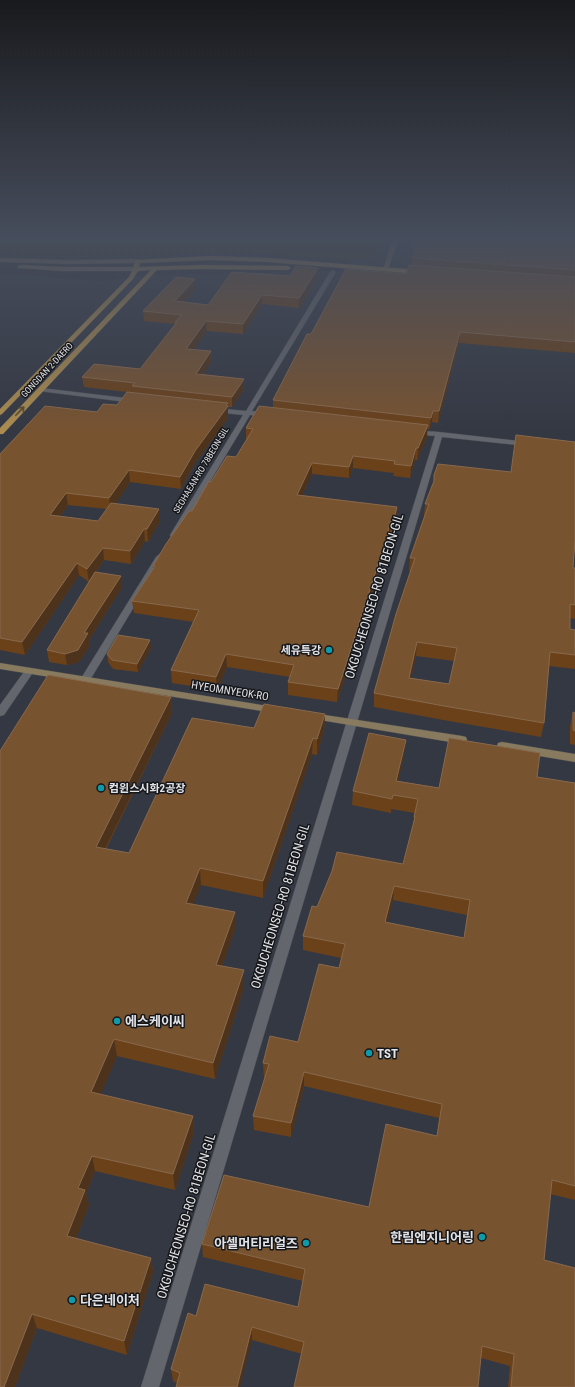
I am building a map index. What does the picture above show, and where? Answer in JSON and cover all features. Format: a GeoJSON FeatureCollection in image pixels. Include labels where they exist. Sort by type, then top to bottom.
{"type":"FeatureCollection","features":[{"type":"Feature","properties":{"kind":"main road","name":"GONGDAN 2-DAERO"},"geometry":{"type":"LineString","coordinates":[[0,413],[104,305]]}},
{"type":"Feature","properties":{"kind":"main road","name":"GONGDAN 2-DAERO"},"geometry":{"type":"LineString","coordinates":[[0,432],[121,305]]}},
{"type":"Feature","properties":{"kind":"main road"},"geometry":{"type":"LineString","coordinates":[[24,388],[41,390]]}},
{"type":"Feature","properties":{"kind":"street","name":"SEOHAEAN-RO 78BEON-GIL"},"geometry":{"type":"LineString","coordinates":[[85,680],[313,305]]}},
{"type":"Feature","properties":{"kind":"street"},"geometry":{"type":"LineString","coordinates":[[41,390],[145,402]]}},
{"type":"Feature","properties":{"kind":"street"},"geometry":{"type":"LineString","coordinates":[[208,409],[278,417]]}},
{"type":"Feature","properties":{"kind":"street"},"geometry":{"type":"LineString","coordinates":[[408,431],[537,445]]}},
{"type":"Feature","properties":{"kind":"street","name":"OKGUCHEONSEO-RO 81BEON-GIL"},"geometry":{"type":"LineString","coordinates":[[150,1387],[439,434]]}},
{"type":"Feature","properties":{"kind":"street","name":"HYEOMNYEOK-RO"},"geometry":{"type":"LineString","coordinates":[[0,666],[281,711]]}},
{"type":"Feature","properties":{"kind":"street"},"geometry":{"type":"LineString","coordinates":[[0,713],[29,671]]}},
{"type":"Feature","properties":{"kind":"street"},"geometry":{"type":"LineString","coordinates":[[305,715],[475,742]]}},
{"type":"Feature","properties":{"kind":"street"},"geometry":{"type":"LineString","coordinates":[[490,745],[575,758]]}},
{"type":"Feature","properties":{"kind":"shaded area"},"geometry":{"type":"Polygon","coordinates":[[[0,305],[575,305],[575,1387],[0,1387],[0,305]]]}},
{"type":"Feature","properties":{"kind":"building"},"geometry":{"type":"Polygon","coordinates":[[[149,305],[256,305],[243,324],[206,321],[186,349],[211,351],[196,374],[244,379],[232,397],[132,386],[135,383],[82,377],[94,364],[140,369],[177,322],[175,322],[182,315],[143,311],[149,305]]]}},
{"type":"Feature","properties":{"kind":"building"},"geometry":{"type":"Polygon","coordinates":[[[327,305],[575,305],[575,342],[460,332],[439,411],[433,411],[431,418],[273,400],[307,334],[311,334],[327,305]]]}},
{"type":"Feature","properties":{"kind":"building"},"geometry":{"type":"Polygon","coordinates":[[[127,392],[228,403],[226,405],[228,406],[195,451],[180,477],[129,470],[109,498],[66,493],[50,515],[98,521],[111,503],[159,509],[147,529],[144,529],[130,551],[103,548],[87,569],[77,563],[22,642],[0,638],[0,454],[45,406],[97,412],[103,404],[117,405],[127,392]]]}},
{"type":"Feature","properties":{"kind":"building"},"geometry":{"type":"Polygon","coordinates":[[[259,406],[428,425],[418,448],[416,448],[411,466],[394,464],[395,461],[353,456],[349,467],[312,463],[297,495],[397,507],[393,522],[390,522],[384,552],[382,552],[338,689],[288,682],[294,665],[226,654],[216,677],[171,670],[199,610],[132,601],[155,566],[153,566],[166,544],[189,511],[192,511],[209,481],[211,482],[227,456],[236,457],[253,429],[246,428],[259,406]]]}},
{"type":"Feature","properties":{"kind":"building"},"geometry":{"type":"Polygon","coordinates":[[[516,435],[575,442],[575,539],[573,568],[575,568],[575,605],[570,604],[570,629],[575,630],[575,655],[550,652],[544,723],[374,693],[396,614],[415,558],[410,558],[429,504],[425,504],[434,481],[434,475],[438,464],[511,472],[516,435]],[[417,642],[409,678],[449,684],[457,648],[417,642]]]}},
{"type":"Feature","properties":{"kind":"building"},"geometry":{"type":"Polygon","coordinates":[[[95,572],[121,576],[84,633],[88,633],[78,650],[65,654],[47,650],[95,572]]]}},
{"type":"Feature","properties":{"kind":"building"},"geometry":{"type":"Polygon","coordinates":[[[118,635],[150,640],[137,664],[112,660],[107,654],[118,635]]]}},
{"type":"Feature","properties":{"kind":"building"},"geometry":{"type":"Polygon","coordinates":[[[48,675],[171,697],[96,847],[129,853],[192,718],[254,728],[264,704],[325,714],[317,739],[313,738],[263,881],[200,868],[186,903],[235,912],[216,965],[244,970],[213,1063],[114,1039],[91,1092],[193,1116],[173,1174],[92,1156],[78,1188],[85,1190],[67,1236],[151,1258],[124,1341],[32,1314],[4,1387],[0,1387],[0,751],[48,675]]]}},
{"type":"Feature","properties":{"kind":"building"},"geometry":{"type":"Polygon","coordinates":[[[573,712],[575,713],[575,731],[573,730],[573,712]]]}},
{"type":"Feature","properties":{"kind":"building"},"geometry":{"type":"Polygon","coordinates":[[[369,733],[406,740],[396,781],[439,788],[449,738],[540,753],[537,777],[575,783],[575,1186],[552,1180],[544,1260],[575,1268],[575,1387],[511,1387],[514,1354],[482,1346],[478,1387],[294,1387],[304,1342],[252,1327],[237,1387],[176,1387],[180,1373],[171,1369],[188,1313],[196,1316],[205,1284],[298,1307],[305,1269],[202,1244],[224,1175],[369,1207],[386,1124],[437,1136],[442,1104],[304,1072],[291,1123],[253,1116],[269,1064],[263,1063],[270,1036],[298,1042],[319,964],[339,968],[345,944],[303,936],[312,906],[317,907],[332,871],[337,852],[403,864],[418,799],[393,795],[392,799],[353,791],[369,733]],[[394,886],[385,922],[464,938],[470,900],[394,886]]]}},
{"type":"Feature","properties":{"kind":"place","name":"세유특강"},"geometry":{"type":"Point","coordinates":[329,650]}},
{"type":"Feature","properties":{"kind":"place","name":"컴윈스시화2공장"},"geometry":{"type":"Point","coordinates":[101,788]}},
{"type":"Feature","properties":{"kind":"place","name":"에스케이씨"},"geometry":{"type":"Point","coordinates":[117,1021]}},
{"type":"Feature","properties":{"kind":"place","name":"TST"},"geometry":{"type":"Point","coordinates":[369,1053]}},
{"type":"Feature","properties":{"kind":"place","name":"한림엔지니어링"},"geometry":{"type":"Point","coordinates":[482,1237]}},
{"type":"Feature","properties":{"kind":"place","name":"아셀머티리얼즈"},"geometry":{"type":"Point","coordinates":[306,1243]}},
{"type":"Feature","properties":{"kind":"place","name":"다은네이처"},"geometry":{"type":"Point","coordinates":[72,1300]}}]}
